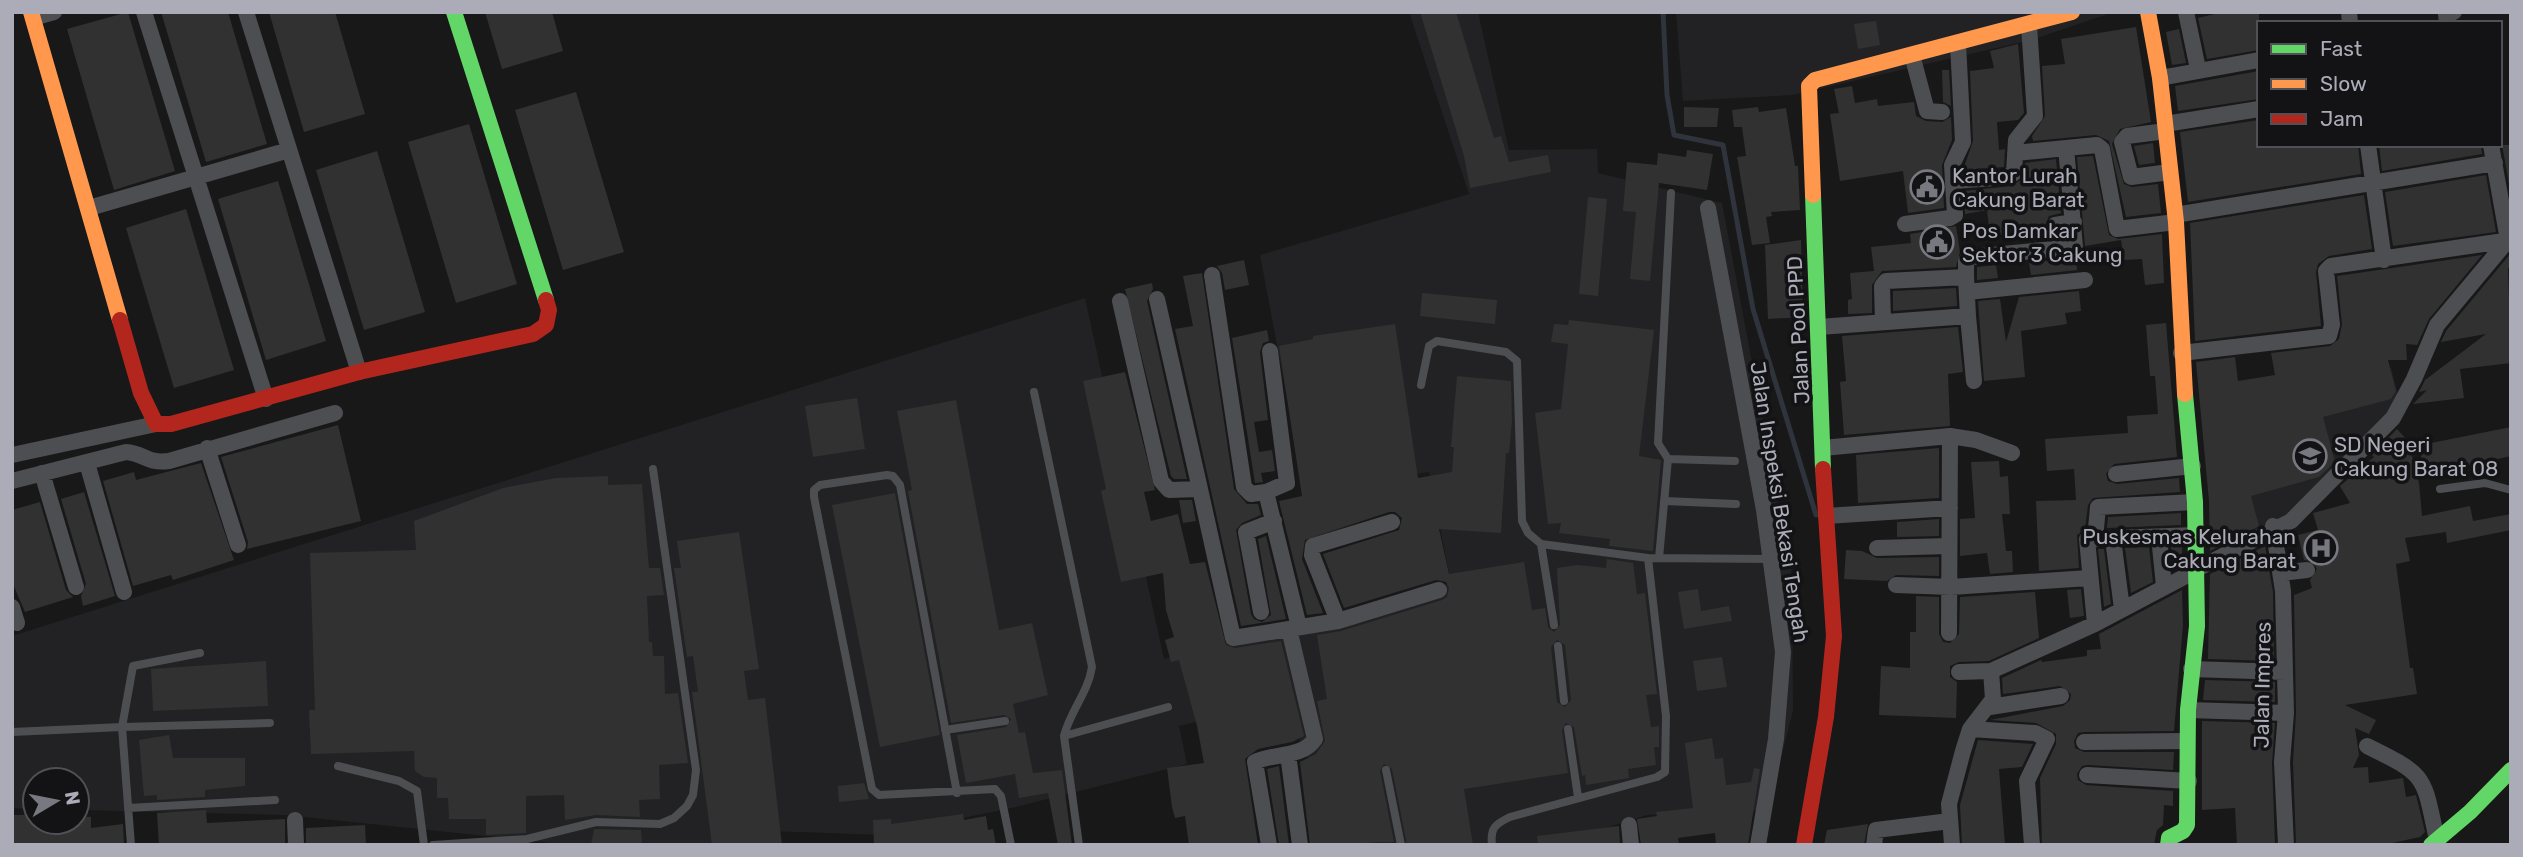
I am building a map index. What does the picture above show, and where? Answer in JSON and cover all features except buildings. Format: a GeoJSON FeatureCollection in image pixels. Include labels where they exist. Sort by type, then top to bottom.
{"type":"FeatureCollection","features":[{"type":"Feature","properties":{"kind":"street"},"geometry":{"type":"LineString","coordinates":[[54,12],[32,15],[141,393],[156,424]]}},
{"type":"Feature","properties":{"kind":"street"},"geometry":{"type":"LineString","coordinates":[[144,12],[266,399]]}},
{"type":"Feature","properties":{"kind":"street"},"geometry":{"type":"LineString","coordinates":[[246,12],[359,372]]}},
{"type":"Feature","properties":{"kind":"street"},"geometry":{"type":"LineString","coordinates":[[12,455],[156,424],[188,422],[359,372],[533,334],[546,326],[549,310],[544,289],[454,12]]}},
{"type":"Feature","properties":{"kind":"street","name":"Jalan Pool PPD"},"geometry":{"type":"LineString","coordinates":[[1804,845],[1833,662],[1834,600],[1826,516],[1809,86],[1815,80],[2072,12]]}},
{"type":"Feature","properties":{"kind":"street"},"geometry":{"type":"LineString","coordinates":[[2148,12],[2160,78],[2175,218],[2181,353],[2193,466],[2196,535],[2190,573],[2197,626],[2190,669],[2186,741],[2189,781],[2185,829],[2169,838],[2168,845]]}},
{"type":"Feature","properties":{"kind":"street"},"geometry":{"type":"LineString","coordinates":[[2186,12],[2198,69]]}},
{"type":"Feature","properties":{"kind":"street"},"geometry":{"type":"LineString","coordinates":[[1953,181],[2011,175],[2015,171],[2017,140],[2035,116],[2029,25]]}},
{"type":"Feature","properties":{"kind":"street"},"geometry":{"type":"LineString","coordinates":[[1905,224],[1954,217],[1953,158],[1963,142],[1958,43]]}},
{"type":"Feature","properties":{"kind":"street"},"geometry":{"type":"LineString","coordinates":[[1912,55],[1927,111],[1942,112]]}},
{"type":"Feature","properties":{"kind":"street"},"geometry":{"type":"LineString","coordinates":[[2160,78],[2257,60]]}},
{"type":"Feature","properties":{"kind":"street"},"geometry":{"type":"LineString","coordinates":[[2170,172],[2131,177],[2123,154],[2123,142],[2127,136],[2257,109]]}},
{"type":"Feature","properties":{"kind":"street"},"geometry":{"type":"LineString","coordinates":[[2015,153],[2090,144],[2102,149],[2117,229],[2495,163]]}},
{"type":"Feature","properties":{"kind":"street"},"geometry":{"type":"LineString","coordinates":[[2368,147],[2384,260]]}},
{"type":"Feature","properties":{"kind":"street"},"geometry":{"type":"LineString","coordinates":[[2491,147],[2510,240]]}},
{"type":"Feature","properties":{"kind":"street"},"geometry":{"type":"LineString","coordinates":[[1974,381],[1965,261],[1969,258],[2075,247],[2066,148]]}},
{"type":"Feature","properties":{"kind":"street"},"geometry":{"type":"LineString","coordinates":[[89,208],[197,179],[289,150]]}},
{"type":"Feature","properties":{"kind":"street","name":"Jalan Inspeksi Bekasi Tengah"},"geometry":{"type":"LineString","coordinates":[[1708,208],[1779,604],[1783,674],[1776,739],[1758,845]]}},
{"type":"Feature","properties":{"kind":"street"},"geometry":{"type":"LineString","coordinates":[[2055,225],[2074,222]]}},
{"type":"Feature","properties":{"kind":"street"},"geometry":{"type":"LineString","coordinates":[[2181,353],[2329,336],[2332,326],[2326,271],[2331,266],[2510,240]]}},
{"type":"Feature","properties":{"kind":"street"},"geometry":{"type":"LineString","coordinates":[[1959,672],[1991,671],[2095,624],[2291,521],[2392,418],[2414,379],[2437,325],[2510,240]]}},
{"type":"Feature","properties":{"kind":"street"},"geometry":{"type":"LineString","coordinates":[[1212,275],[1245,491],[1251,494],[1266,492],[1287,483],[1270,351]]}},
{"type":"Feature","properties":{"kind":"street"},"geometry":{"type":"LineString","coordinates":[[1884,322],[1882,286],[1886,281],[1966,284],[2085,279]]}},
{"type":"Feature","properties":{"kind":"street"},"geometry":{"type":"LineString","coordinates":[[1157,299],[1233,638],[1338,621],[1439,590]]}},
{"type":"Feature","properties":{"kind":"street"},"geometry":{"type":"LineString","coordinates":[[1121,301],[1161,481],[1169,490],[1200,489]]}},
{"type":"Feature","properties":{"kind":"street"},"geometry":{"type":"LineString","coordinates":[[1819,327],[1968,316]]}},
{"type":"Feature","properties":{"kind":"street"},"geometry":{"type":"LineString","coordinates":[[12,481],[131,452],[151,462],[169,461],[335,413]]}},
{"type":"Feature","properties":{"kind":"street"},"geometry":{"type":"LineString","coordinates":[[1823,448],[1950,436],[1976,440],[2012,453]]}},
{"type":"Feature","properties":{"kind":"street"},"geometry":{"type":"LineString","coordinates":[[1949,633],[1950,436]]}},
{"type":"Feature","properties":{"kind":"street"},"geometry":{"type":"LineString","coordinates":[[207,449],[238,545]]}},
{"type":"Feature","properties":{"kind":"street"},"geometry":{"type":"LineString","coordinates":[[87,463],[124,592]]}},
{"type":"Feature","properties":{"kind":"street"},"geometry":{"type":"LineString","coordinates":[[2116,474],[2193,466]]}},
{"type":"Feature","properties":{"kind":"street"},"geometry":{"type":"LineString","coordinates":[[42,473],[76,587]]}},
{"type":"Feature","properties":{"kind":"street"},"geometry":{"type":"LineString","coordinates":[[1266,492],[1275,521],[1315,739],[1310,745],[1288,754],[1255,762],[1269,845]]}},
{"type":"Feature","properties":{"kind":"street"},"geometry":{"type":"LineString","coordinates":[[2095,539],[2096,508],[2194,502]]}},
{"type":"Feature","properties":{"kind":"street"},"geometry":{"type":"LineString","coordinates":[[1826,516],[1950,508]]}},
{"type":"Feature","properties":{"kind":"street"},"geometry":{"type":"LineString","coordinates":[[1261,612],[1246,532],[1275,521]]}},
{"type":"Feature","properties":{"kind":"street"},"geometry":{"type":"LineString","coordinates":[[1338,621],[1312,555],[1313,546],[1392,522]]}},
{"type":"Feature","properties":{"kind":"street","name":"Jalan Impres"},"geometry":{"type":"LineString","coordinates":[[2273,529],[2281,573],[2286,713],[2282,762],[2286,845]]}},
{"type":"Feature","properties":{"kind":"street"},"geometry":{"type":"LineString","coordinates":[[2095,624],[2085,541],[2196,535]]}},
{"type":"Feature","properties":{"kind":"street"},"geometry":{"type":"LineString","coordinates":[[2159,537],[2164,586]]}},
{"type":"Feature","properties":{"kind":"street"},"geometry":{"type":"LineString","coordinates":[[2113,539],[2122,609]]}},
{"type":"Feature","properties":{"kind":"street"},"geometry":{"type":"LineString","coordinates":[[1877,548],[1950,546]]}},
{"type":"Feature","properties":{"kind":"street"},"geometry":{"type":"LineString","coordinates":[[2281,573],[2307,570]]}},
{"type":"Feature","properties":{"kind":"street"},"geometry":{"type":"LineString","coordinates":[[1896,585],[1951,587],[2089,578]]}},
{"type":"Feature","properties":{"kind":"street"},"geometry":{"type":"LineString","coordinates":[[12,607],[18,623]]}},
{"type":"Feature","properties":{"kind":"street"},"geometry":{"type":"LineString","coordinates":[[2190,669],[2285,672]]}},
{"type":"Feature","properties":{"kind":"street"},"geometry":{"type":"LineString","coordinates":[[1952,845],[1949,804],[1970,729],[1990,707],[1993,690],[1991,671]]}},
{"type":"Feature","properties":{"kind":"street"},"geometry":{"type":"LineString","coordinates":[[1990,707],[2061,696]]}},
{"type":"Feature","properties":{"kind":"street"},"geometry":{"type":"LineString","coordinates":[[2188,709],[2286,713]]}},
{"type":"Feature","properties":{"kind":"street"},"geometry":{"type":"LineString","coordinates":[[1970,729],[2035,733],[2047,739],[2027,780],[2032,845]]}},
{"type":"Feature","properties":{"kind":"street"},"geometry":{"type":"LineString","coordinates":[[2084,742],[2186,741]]}},
{"type":"Feature","properties":{"kind":"street"},"geometry":{"type":"LineString","coordinates":[[2367,746],[2418,775],[2425,784],[2434,843]]}},
{"type":"Feature","properties":{"kind":"street"},"geometry":{"type":"LineString","coordinates":[[1288,754],[1300,845]]}},
{"type":"Feature","properties":{"kind":"street"},"geometry":{"type":"LineString","coordinates":[[2434,843],[2511,770]]}},
{"type":"Feature","properties":{"kind":"street"},"geometry":{"type":"LineString","coordinates":[[2087,775],[2189,781]]}},
{"type":"Feature","properties":{"kind":"street"},"geometry":{"type":"LineString","coordinates":[[295,820],[296,845]]}},
{"type":"Feature","properties":{"kind":"street"},"geometry":{"type":"LineString","coordinates":[[1874,845],[1876,830],[1950,821]]}},
{"type":"Feature","properties":{"kind":"street"},"geometry":{"type":"LineString","coordinates":[[1629,825],[1631,845]]}},
{"type":"Feature","properties":{"kind":"lane"},"geometry":{"type":"LineString","coordinates":[[1660,558],[1668,459],[1658,443],[1671,193]]}},
{"type":"Feature","properties":{"kind":"lane"},"geometry":{"type":"LineString","coordinates":[[1421,385],[1429,346],[1437,341],[1506,352],[1517,361],[1522,521],[1528,533],[1541,544],[1648,558],[1771,559]]}},
{"type":"Feature","properties":{"kind":"lane"},"geometry":{"type":"LineString","coordinates":[[1034,392],[1091,667],[1086,689],[1067,721],[1064,736],[1079,845]]}},
{"type":"Feature","properties":{"kind":"lane"},"geometry":{"type":"LineString","coordinates":[[1668,459],[1735,461]]}},
{"type":"Feature","properties":{"kind":"lane"},"geometry":{"type":"LineString","coordinates":[[433,845],[527,839],[596,822],[660,824],[674,818],[694,795],[696,770],[653,469]]}},
{"type":"Feature","properties":{"kind":"lane"},"geometry":{"type":"LineString","coordinates":[[957,793],[900,485],[893,476],[887,475],[820,485],[816,487],[814,497],[872,789],[879,794],[957,793],[998,791],[1011,845]]}},
{"type":"Feature","properties":{"kind":"lane"},"geometry":{"type":"LineString","coordinates":[[2440,489],[2485,483],[2511,489]]}},
{"type":"Feature","properties":{"kind":"lane"},"geometry":{"type":"LineString","coordinates":[[1664,501],[1736,504]]}},
{"type":"Feature","properties":{"kind":"lane"},"geometry":{"type":"LineString","coordinates":[[1541,544],[1555,625]]}},
{"type":"Feature","properties":{"kind":"lane"},"geometry":{"type":"LineString","coordinates":[[1492,845],[1491,831],[1496,824],[1578,797],[1657,777],[1667,768],[1666,716],[1648,558]]}},
{"type":"Feature","properties":{"kind":"lane"},"geometry":{"type":"LineString","coordinates":[[1558,646],[1564,701]]}},
{"type":"Feature","properties":{"kind":"lane"},"geometry":{"type":"LineString","coordinates":[[131,845],[122,727],[133,666],[200,653]]}},
{"type":"Feature","properties":{"kind":"lane"},"geometry":{"type":"LineString","coordinates":[[1064,736],[1168,707]]}},
{"type":"Feature","properties":{"kind":"lane"},"geometry":{"type":"LineString","coordinates":[[945,730],[1005,721]]}},
{"type":"Feature","properties":{"kind":"lane"},"geometry":{"type":"LineString","coordinates":[[12,732],[270,723]]}},
{"type":"Feature","properties":{"kind":"lane"},"geometry":{"type":"LineString","coordinates":[[1568,729],[1578,797]]}},
{"type":"Feature","properties":{"kind":"lane"},"geometry":{"type":"LineString","coordinates":[[338,766],[399,781],[417,791],[424,845]]}},
{"type":"Feature","properties":{"kind":"lane"},"geometry":{"type":"LineString","coordinates":[[1386,770],[1401,845]]}},
{"type":"Feature","properties":{"kind":"lane"},"geometry":{"type":"LineString","coordinates":[[128,807],[275,800]]}},
{"type":"Feature","properties":{"kind":"shaded area"},"geometry":{"type":"Polygon","coordinates":[[[1409,12],[1478,12],[1509,150],[1597,149],[1598,173],[1722,203],[1792,575],[1793,710],[1768,810],[1647,815],[1552,845],[1384,845],[1370,762],[1311,766],[1283,701],[1179,726],[1187,764],[1011,808],[882,835],[770,831],[772,845],[571,845],[285,815],[91,810],[91,766],[21,766],[21,808],[12,808],[12,636],[1085,298],[1164,659],[1451,583],[1429,472],[1330,488],[1313,392],[1287,398],[1260,255],[1469,194],[1409,12]]]}},
{"type":"Feature","properties":{"kind":"shaded area"},"geometry":{"type":"Polygon","coordinates":[[[1676,12],[2114,12],[2031,40],[1792,95],[1683,101],[1676,12]]]}},
{"type":"Feature","properties":{"kind":"shaded area","name":"SD Negeri Cakung Barat 08"},"geometry":{"type":"Polygon","coordinates":[[[2391,368],[2400,403],[2340,473],[2263,534],[2232,542],[2227,519],[2256,404],[2391,368]]]}},
{"type":"Feature","properties":{"kind":"waterway"},"geometry":{"type":"LineString","coordinates":[[1663,12],[1667,95],[1674,135],[1723,145],[1753,309],[1816,515]]}},
{"type":"Feature","properties":{"kind":"traffic: fast"},"geometry":{"type":"LineString","coordinates":[[454,12],[546,300]]}},
{"type":"Feature","properties":{"kind":"traffic: fast"},"geometry":{"type":"LineString","coordinates":[[1813,195],[1823,469]]}},
{"type":"Feature","properties":{"kind":"traffic: fast"},"geometry":{"type":"LineString","coordinates":[[2168,845],[2169,838],[2183,831],[2187,825],[2188,710],[2197,626],[2195,502],[2185,394]]}},
{"type":"Feature","properties":{"kind":"traffic: fast"},"geometry":{"type":"LineString","coordinates":[[2431,845],[2470,812],[2511,770]]}},
{"type":"Feature","properties":{"kind":"traffic: slow"},"geometry":{"type":"LineString","coordinates":[[31,12],[120,320]]}},
{"type":"Feature","properties":{"kind":"traffic: slow"},"geometry":{"type":"LineString","coordinates":[[1813,195],[1809,86],[1815,80],[2072,12]]}},
{"type":"Feature","properties":{"kind":"traffic: slow"},"geometry":{"type":"LineString","coordinates":[[2148,12],[2160,78],[2176,222],[2185,394]]}},
{"type":"Feature","properties":{"kind":"traffic: jam"},"geometry":{"type":"LineString","coordinates":[[120,320],[141,393],[156,424],[171,424],[359,372],[533,334],[546,325],[549,310],[546,300]]}},
{"type":"Feature","properties":{"kind":"traffic: jam"},"geometry":{"type":"LineString","coordinates":[[1804,845],[1826,717],[1834,636],[1823,469]]}},
{"type":"Feature","properties":{"kind":"place","name":"Kantor Lurah Cakung Barat"},"geometry":{"type":"Point","coordinates":[1927,187]}},
{"type":"Feature","properties":{"kind":"place","name":"Pos Damkar Sektor 3 Cakung"},"geometry":{"type":"Point","coordinates":[1937,242]}},
{"type":"Feature","properties":{"kind":"place","name":"SD Negeri Cakung Barat 08"},"geometry":{"type":"Point","coordinates":[2310,456]}},
{"type":"Feature","properties":{"kind":"place","name":"Puskesmas Kelurahan Cakung Barat"},"geometry":{"type":"Point","coordinates":[2321,548]}}]}
